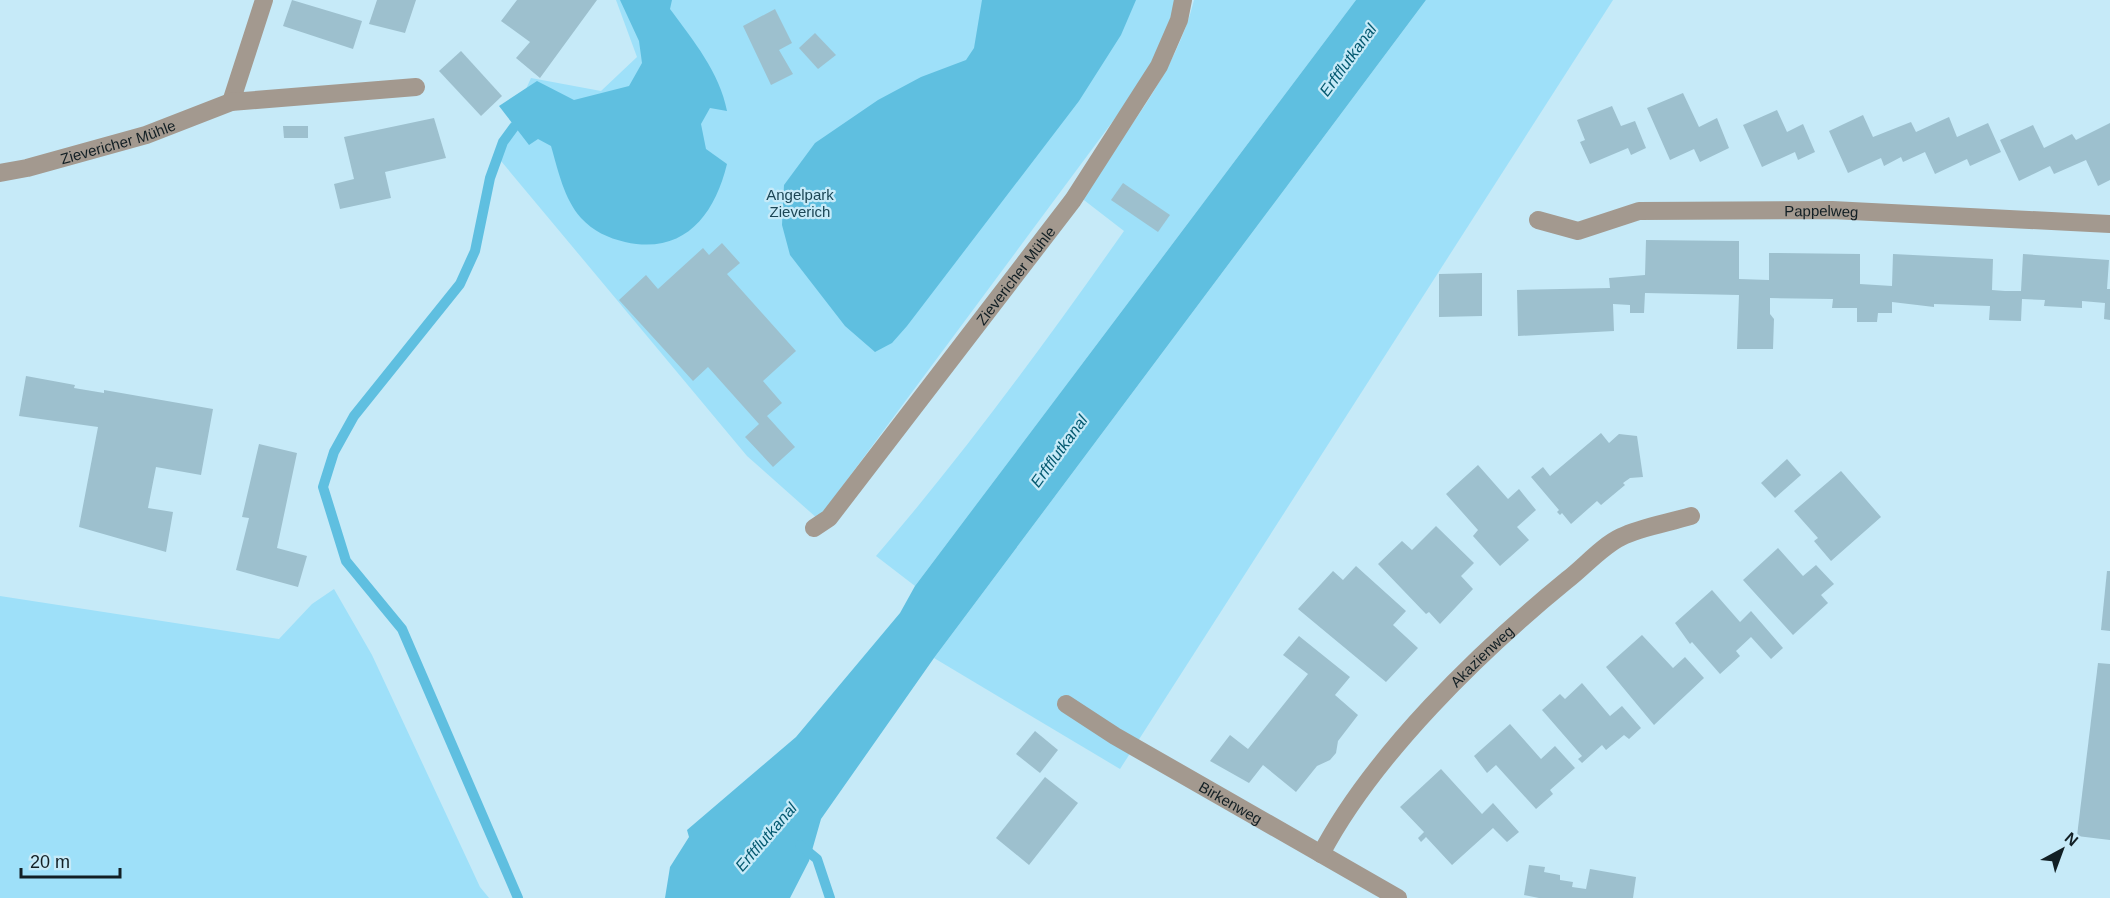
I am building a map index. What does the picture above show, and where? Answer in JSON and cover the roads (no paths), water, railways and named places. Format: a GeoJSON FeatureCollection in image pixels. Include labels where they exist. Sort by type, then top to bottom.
{"type":"FeatureCollection","features":[{"type":"Feature","properties":{"kind":"street"},"geometry":{"type":"LineString","coordinates":[[231,102],[264,0]]}},
{"type":"Feature","properties":{"kind":"street","name":"Zievericher Mühle"},"geometry":{"type":"LineString","coordinates":[[814,528],[829,518],[1073,200],[1159,66],[1179,20],[1183,0]]}},
{"type":"Feature","properties":{"kind":"street","name":"Zievericher Mühle"},"geometry":{"type":"LineString","coordinates":[[0,173],[146,135],[231,102],[416,87]]}},
{"type":"Feature","properties":{"kind":"street","name":"Pappelweg"},"geometry":{"type":"LineString","coordinates":[[1538,220],[1578,231],[1639,211],[1832,210],[2110,224]]}},
{"type":"Feature","properties":{"kind":"street","name":"Akazienweg"},"geometry":{"type":"LineString","coordinates":[[1321,855],[1338,823],[1362,788],[1430,710],[1522,617],[1620,537],[1691,516]]}},
{"type":"Feature","properties":{"kind":"street","name":"Birkenweg"},"geometry":{"type":"LineString","coordinates":[[1066,704],[1115,736],[1398,898]]}},
{"type":"Feature","properties":{"kind":"water"},"geometry":{"type":"Polygon","coordinates":[[[620,0],[672,0],[670,9],[712,70],[727,111],[710,108],[701,124],[706,149],[727,164],[714,200],[693,228],[664,243],[646,245],[625,242],[601,233],[586,223],[570,202],[551,146],[538,139],[529,145],[499,106],[537,81],[574,100],[629,86],[642,63],[639,41],[620,0]]]}},
{"type":"Feature","properties":{"kind":"water"},"geometry":{"type":"Polygon","coordinates":[[[982,0],[1136,0],[1121,35],[1079,101],[907,326],[892,343],[875,352],[845,326],[790,255],[782,225],[784,185],[815,143],[878,100],[921,77],[966,60],[974,48],[982,0]]]}},
{"type":"Feature","properties":{"kind":"water","name":"Erftflutkanal"},"geometry":{"type":"Polygon","coordinates":[[[1356,0],[1426,0],[934,658],[821,819],[809,861],[790,898],[665,898],[670,867],[689,837],[687,830],[796,737],[900,613],[915,586],[1356,0]]]}},
{"type":"Feature","properties":{"kind":"waterway"},"geometry":{"type":"LineString","coordinates":[[514,127],[503,142],[490,178],[475,251],[460,284],[354,416],[334,452],[323,487],[346,561],[402,629],[518,898]]}},
{"type":"Feature","properties":{"kind":"waterway"},"geometry":{"type":"LineString","coordinates":[[800,845],[817,859],[830,898]]}},
{"type":"Feature","properties":{"kind":"park label","name":"Angelpark Zieverich"},"geometry":{"type":"Point","coordinates":[800,202]}}]}
